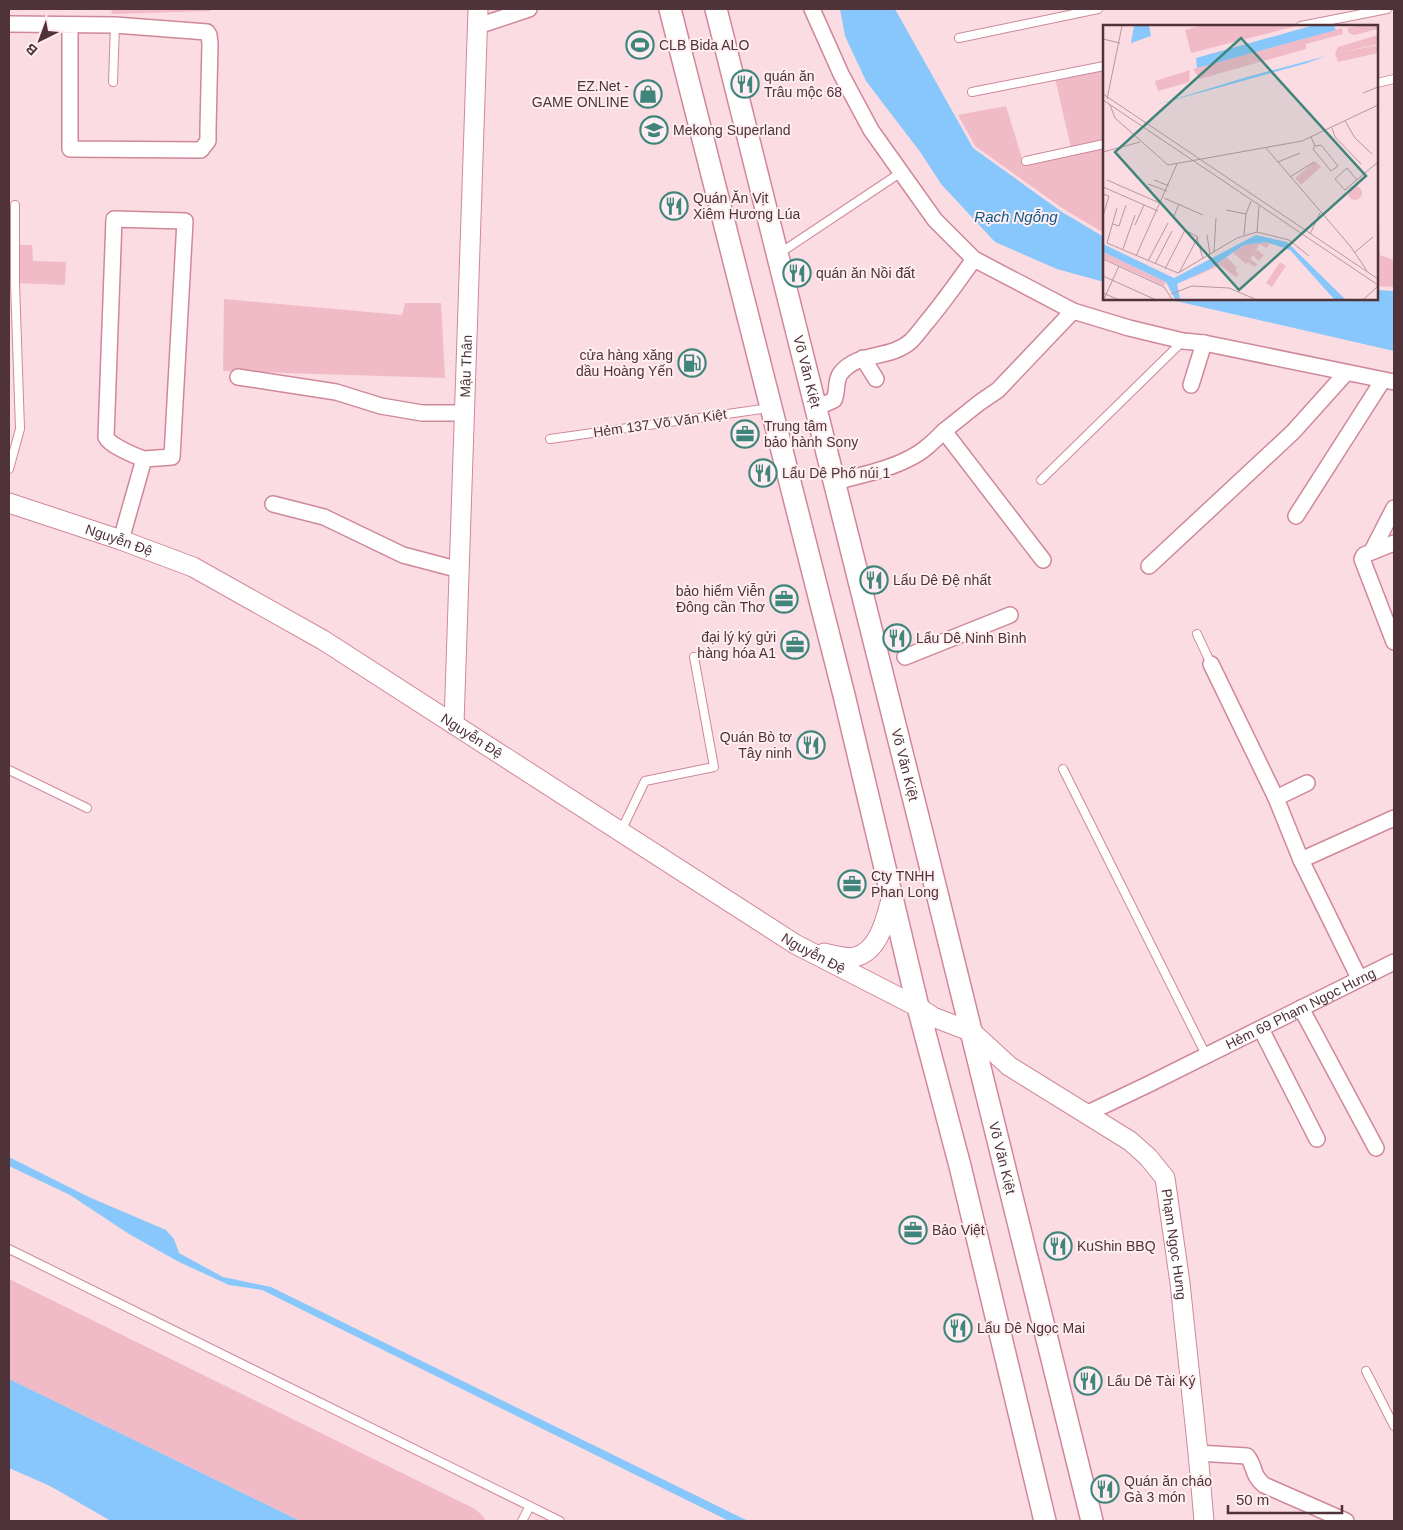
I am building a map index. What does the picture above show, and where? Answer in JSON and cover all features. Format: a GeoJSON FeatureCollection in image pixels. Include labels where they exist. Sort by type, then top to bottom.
{"type":"FeatureCollection","features":[{"type":"Feature","properties":{"kind":"main road"},"geometry":{"type":"LineString","coordinates":[[670,9],[844,695],[918,1007],[960,1166],[1045,1521]]}},
{"type":"Feature","properties":{"kind":"main road","name":"Võ Văn Kiệt"},"geometry":{"type":"LineString","coordinates":[[716,9],[836,482],[1092,1521]]}},
{"type":"Feature","properties":{"kind":"street"},"geometry":{"type":"LineString","coordinates":[[478,17],[529,9]]}},
{"type":"Feature","properties":{"kind":"street"},"geometry":{"type":"LineString","coordinates":[[812,9],[841,74],[871,130],[935,220],[974,259],[1073,311],[1129,328],[1183,341],[1204,343],[1388,381],[1296,516]]}},
{"type":"Feature","properties":{"kind":"street","name":"Mậu Thân"},"geometry":{"type":"LineString","coordinates":[[454,724],[478,17]]}},
{"type":"Feature","properties":{"kind":"street"},"geometry":{"type":"LineString","coordinates":[[9,24],[116,25],[204,31],[209,35],[210,44],[208,141],[201,150],[70,149],[70,25]]}},
{"type":"Feature","properties":{"kind":"street"},"geometry":{"type":"LineString","coordinates":[[114,219],[186,221],[172,456],[144,460],[109,442],[106,437],[114,219]]}},
{"type":"Feature","properties":{"kind":"street"},"geometry":{"type":"LineString","coordinates":[[816,408],[834,400],[839,376],[854,362],[863,358],[891,353],[912,340],[937,310],[974,259]]}},
{"type":"Feature","properties":{"kind":"street"},"geometry":{"type":"LineString","coordinates":[[836,482],[893,465],[911,458],[925,448],[979,403],[998,390],[1073,311]]}},
{"type":"Feature","properties":{"kind":"street"},"geometry":{"type":"LineString","coordinates":[[1192,384],[1204,343]]}},
{"type":"Feature","properties":{"kind":"street"},"geometry":{"type":"LineString","coordinates":[[863,358],[876,378]]}},
{"type":"Feature","properties":{"kind":"street"},"geometry":{"type":"LineString","coordinates":[[1150,566],[1294,432],[1346,372]]}},
{"type":"Feature","properties":{"kind":"street"},"geometry":{"type":"LineString","coordinates":[[238,377],[336,392],[381,406],[422,413],[466,412]]}},
{"type":"Feature","properties":{"kind":"street"},"geometry":{"type":"LineString","coordinates":[[944,431],[1043,560]]}},
{"type":"Feature","properties":{"kind":"street"},"geometry":{"type":"LineString","coordinates":[[121,540],[144,460]]}},
{"type":"Feature","properties":{"kind":"street","name":"Nguyễn Đệ"},"geometry":{"type":"LineString","coordinates":[[9,503],[121,540],[193,567],[323,640],[795,944],[918,1007],[933,1017],[972,1032]]}},
{"type":"Feature","properties":{"kind":"street"},"geometry":{"type":"LineString","coordinates":[[273,504],[324,517],[403,555],[460,570]]}},
{"type":"Feature","properties":{"kind":"street"},"geometry":{"type":"LineString","coordinates":[[1372,552],[1394,508]]}},
{"type":"Feature","properties":{"kind":"street"},"geometry":{"type":"LineString","coordinates":[[1394,543],[1364,554],[1362,559],[1394,642]]}},
{"type":"Feature","properties":{"kind":"street"},"geometry":{"type":"LineString","coordinates":[[906,657],[1010,615]]}},
{"type":"Feature","properties":{"kind":"street"},"geometry":{"type":"LineString","coordinates":[[1211,664],[1276,798],[1301,860],[1360,978]]}},
{"type":"Feature","properties":{"kind":"street"},"geometry":{"type":"LineString","coordinates":[[1276,798],[1307,783]]}},
{"type":"Feature","properties":{"kind":"street"},"geometry":{"type":"LineString","coordinates":[[1301,860],[1394,818]]}},
{"type":"Feature","properties":{"kind":"street"},"geometry":{"type":"LineString","coordinates":[[795,944],[834,956],[855,957],[870,949],[884,928],[892,896]]}},
{"type":"Feature","properties":{"kind":"street","name":"Hẻm 69 Phạm Ngọc Hưng"},"geometry":{"type":"LineString","coordinates":[[1086,1114],[1394,962]]}},
{"type":"Feature","properties":{"kind":"street"},"geometry":{"type":"LineString","coordinates":[[1301,1008],[1376,1148]]}},
{"type":"Feature","properties":{"kind":"street"},"geometry":{"type":"LineString","coordinates":[[1260,1029],[1317,1140]]}},
{"type":"Feature","properties":{"kind":"street","name":"Phạm Ngọc Hưng"},"geometry":{"type":"LineString","coordinates":[[972,1032],[1009,1066],[1130,1141],[1148,1157],[1165,1178],[1180,1283],[1204,1521]]}},
{"type":"Feature","properties":{"kind":"street"},"geometry":{"type":"LineString","coordinates":[[1198,1454],[1247,1456],[1250,1459],[1257,1479],[1264,1485],[1329,1517],[1346,1521]]}},
{"type":"Feature","properties":{"kind":"lane"},"geometry":{"type":"LineString","coordinates":[[959,38],[1098,9]]}},
{"type":"Feature","properties":{"kind":"lane"},"geometry":{"type":"LineString","coordinates":[[1306,25],[1388,9]]}},
{"type":"Feature","properties":{"kind":"lane"},"geometry":{"type":"LineString","coordinates":[[113,82],[116,25]]}},
{"type":"Feature","properties":{"kind":"lane"},"geometry":{"type":"LineString","coordinates":[[972,92],[1103,66]]}},
{"type":"Feature","properties":{"kind":"lane"},"geometry":{"type":"LineString","coordinates":[[1378,83],[1394,79]]}},
{"type":"Feature","properties":{"kind":"lane"},"geometry":{"type":"LineString","coordinates":[[1026,162],[1103,144]]}},
{"type":"Feature","properties":{"kind":"lane"},"geometry":{"type":"LineString","coordinates":[[778,254],[900,173]]}},
{"type":"Feature","properties":{"kind":"lane"},"geometry":{"type":"LineString","coordinates":[[9,470],[20,428],[14,283],[15,204]]}},
{"type":"Feature","properties":{"kind":"lane"},"geometry":{"type":"LineString","coordinates":[[1041,480],[1183,341]]}},
{"type":"Feature","properties":{"kind":"lane","name":"Hẻm 137 Võ Văn Kiệt"},"geometry":{"type":"LineString","coordinates":[[550,439],[771,407]]}},
{"type":"Feature","properties":{"kind":"lane"},"geometry":{"type":"LineString","coordinates":[[1197,634],[1211,664]]}},
{"type":"Feature","properties":{"kind":"lane"},"geometry":{"type":"LineString","coordinates":[[621,831],[645,781],[714,767],[694,657]]}},
{"type":"Feature","properties":{"kind":"lane"},"geometry":{"type":"LineString","coordinates":[[9,770],[87,808]]}},
{"type":"Feature","properties":{"kind":"lane"},"geometry":{"type":"LineString","coordinates":[[1063,770],[1206,1055]]}},
{"type":"Feature","properties":{"kind":"lane"},"geometry":{"type":"LineString","coordinates":[[9,1249],[560,1521]]}},
{"type":"Feature","properties":{"kind":"lane"},"geometry":{"type":"LineString","coordinates":[[1366,1371],[1394,1426]]}},
{"type":"Feature","properties":{"kind":"lane"},"geometry":{"type":"LineString","coordinates":[[522,1521],[530,1506]]}},
{"type":"Feature","properties":{"kind":"shaded area"},"geometry":{"type":"Polygon","coordinates":[[[111,9],[211,9],[211,11],[112,14],[111,9]]]}},
{"type":"Feature","properties":{"kind":"shaded area"},"geometry":{"type":"Polygon","coordinates":[[[1103,68],[1103,141],[1071,148],[1055,78],[1103,68]]]}},
{"type":"Feature","properties":{"kind":"shaded area"},"geometry":{"type":"Polygon","coordinates":[[[1006,106],[1024,165],[1103,147],[1103,232],[1062,208],[975,146],[958,115],[1006,106]]]}},
{"type":"Feature","properties":{"kind":"shaded area"},"geometry":{"type":"Polygon","coordinates":[[[1378,173],[1380,255],[1394,260],[1394,287],[1378,286],[1378,173]]]}},
{"type":"Feature","properties":{"kind":"shaded area"},"geometry":{"type":"Polygon","coordinates":[[[19,245],[32,245],[33,261],[66,262],[65,285],[15,283],[19,245]]]}},
{"type":"Feature","properties":{"kind":"shaded area"},"geometry":{"type":"Polygon","coordinates":[[[224,299],[402,315],[405,303],[441,303],[445,378],[223,371],[224,299]]]}},
{"type":"Feature","properties":{"kind":"shaded area"},"geometry":{"type":"Polygon","coordinates":[[[9,1279],[475,1509],[486,1521],[300,1521],[9,1379],[9,1279]]]}},
{"type":"Feature","properties":{"kind":"water","name":"Rạch Ngỗng"},"geometry":{"type":"Polygon","coordinates":[[[840,9],[895,9],[973,148],[1062,212],[1103,236],[1103,282],[1057,269],[995,242],[941,184],[921,153],[866,81],[845,36],[840,9]]]}},
{"type":"Feature","properties":{"kind":"water"},"geometry":{"type":"Polygon","coordinates":[[[1378,290],[1394,291],[1394,351],[1171,300],[1378,300],[1378,290]]]}},
{"type":"Feature","properties":{"kind":"water"},"geometry":{"type":"Polygon","coordinates":[[[9,1157],[91,1198],[166,1230],[174,1239],[179,1253],[223,1277],[271,1287],[748,1521],[729,1521],[262,1290],[229,1285],[179,1262],[129,1234],[70,1195],[9,1166],[9,1157]]]}},
{"type":"Feature","properties":{"kind":"water"},"geometry":{"type":"Polygon","coordinates":[[[9,1379],[300,1521],[111,1521],[50,1486],[9,1468],[9,1379]]]}},
{"type":"Feature","properties":{"kind":"place","name":"CLB Bida ALO"},"geometry":{"type":"Point","coordinates":[640,45]}},
{"type":"Feature","properties":{"kind":"place","name":"quán ăn Trâu mộc 68"},"geometry":{"type":"Point","coordinates":[745,84]}},
{"type":"Feature","properties":{"kind":"place","name":"EZ.Net - GAME ONLINE"},"geometry":{"type":"Point","coordinates":[648,94]}},
{"type":"Feature","properties":{"kind":"place","name":"Mekong Superland"},"geometry":{"type":"Point","coordinates":[654,130]}},
{"type":"Feature","properties":{"kind":"place","name":"Quán Ăn Vịt Xiêm Hương Lúa"},"geometry":{"type":"Point","coordinates":[674,206]}},
{"type":"Feature","properties":{"kind":"place","name":"quán ăn Nồi đất"},"geometry":{"type":"Point","coordinates":[797,273]}},
{"type":"Feature","properties":{"kind":"place","name":"cửa hàng xăng dầu Hoàng Yến"},"geometry":{"type":"Point","coordinates":[692,363]}},
{"type":"Feature","properties":{"kind":"place","name":"Trung tâm bảo hành Sony"},"geometry":{"type":"Point","coordinates":[745,434]}},
{"type":"Feature","properties":{"kind":"place","name":"Lẩu Dê Phố núi 1"},"geometry":{"type":"Point","coordinates":[763,473]}},
{"type":"Feature","properties":{"kind":"place","name":"Lẩu Dê Đệ nhất"},"geometry":{"type":"Point","coordinates":[874,580]}},
{"type":"Feature","properties":{"kind":"place","name":"bảo hiểm Viễn Đông cần Thơ"},"geometry":{"type":"Point","coordinates":[784,599]}},
{"type":"Feature","properties":{"kind":"place","name":"Lẩu Dê Ninh Bình"},"geometry":{"type":"Point","coordinates":[897,638]}},
{"type":"Feature","properties":{"kind":"place","name":"đại lý ký gửi hàng hóa A1"},"geometry":{"type":"Point","coordinates":[795,645]}},
{"type":"Feature","properties":{"kind":"place","name":"Quán Bò tơ Tây ninh"},"geometry":{"type":"Point","coordinates":[811,745]}},
{"type":"Feature","properties":{"kind":"place","name":"Cty TNHH Phan Long"},"geometry":{"type":"Point","coordinates":[852,884]}},
{"type":"Feature","properties":{"kind":"place","name":"Bảo Việt"},"geometry":{"type":"Point","coordinates":[913,1230]}},
{"type":"Feature","properties":{"kind":"place","name":"KuShin BBQ"},"geometry":{"type":"Point","coordinates":[1058,1246]}},
{"type":"Feature","properties":{"kind":"place","name":"Lẩu Dê Ngọc Mai"},"geometry":{"type":"Point","coordinates":[958,1328]}},
{"type":"Feature","properties":{"kind":"place","name":"Lẩu Dê Tài Ký"},"geometry":{"type":"Point","coordinates":[1088,1381]}},
{"type":"Feature","properties":{"kind":"place","name":"Quán ăn cháo Gà 3 món"},"geometry":{"type":"Point","coordinates":[1105,1489]}}]}
